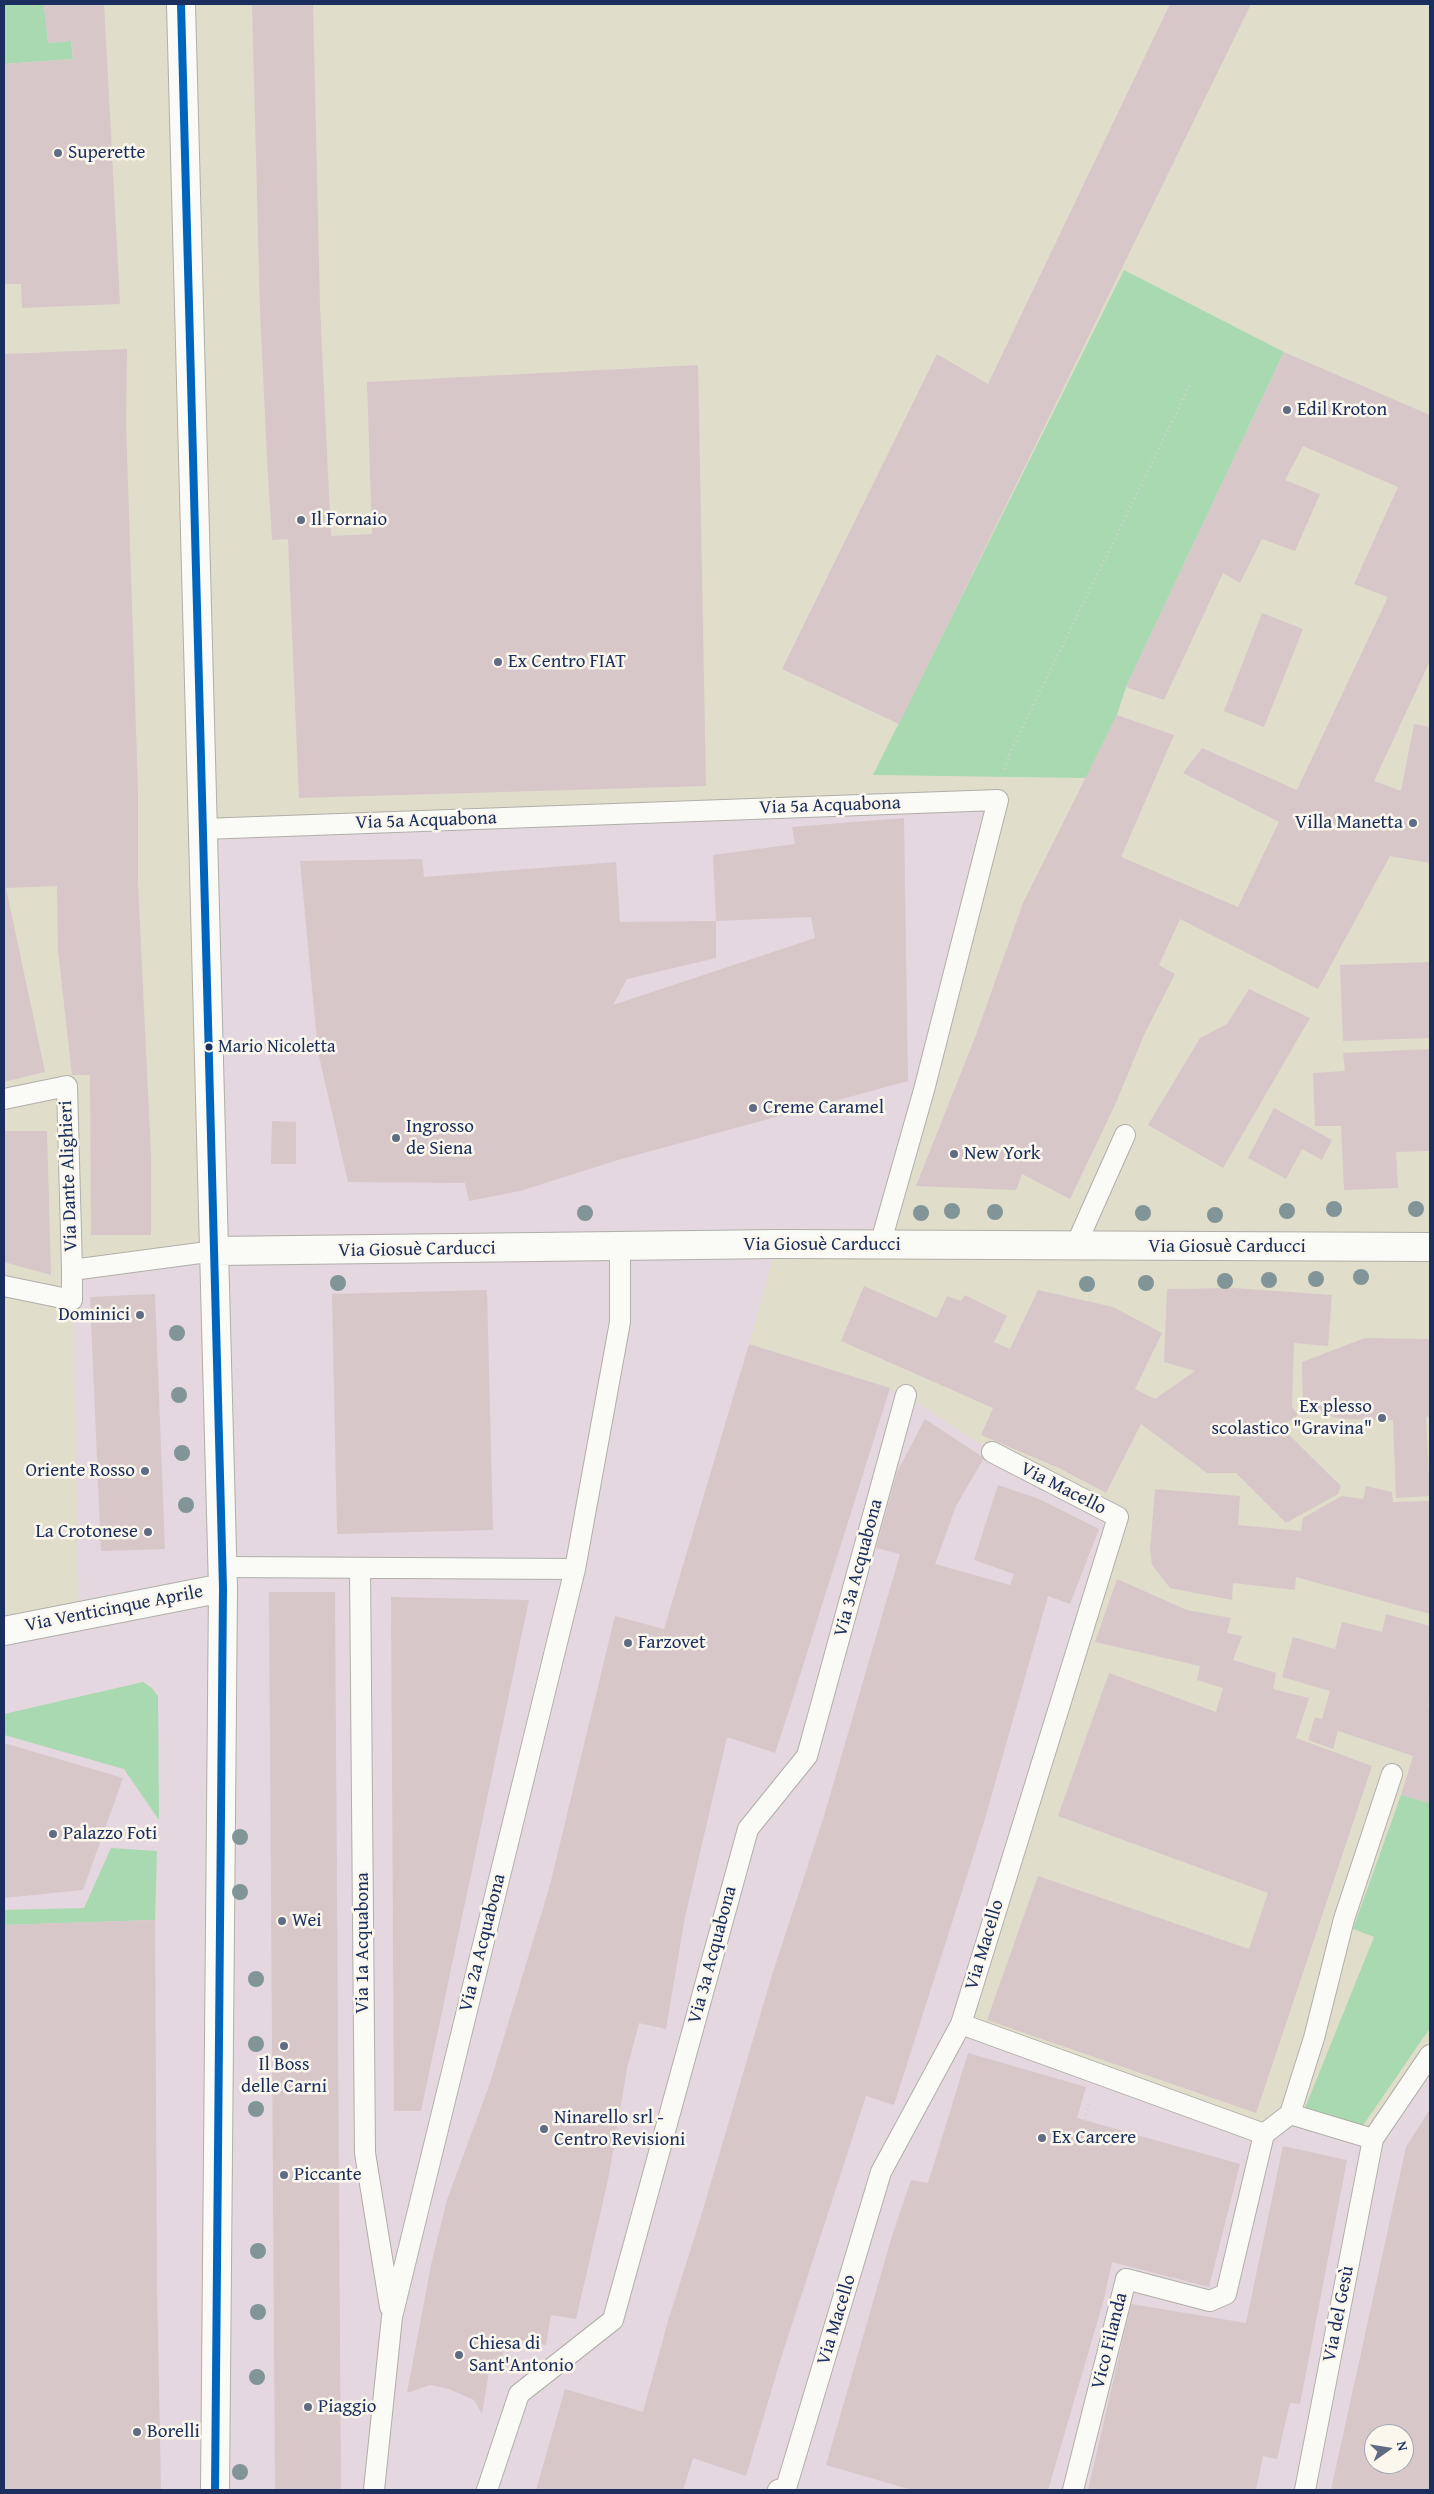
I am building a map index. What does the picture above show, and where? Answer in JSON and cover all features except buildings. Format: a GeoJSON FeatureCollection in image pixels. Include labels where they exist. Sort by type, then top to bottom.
{"type":"FeatureCollection","features":[{"type":"Feature","properties":{"kind":"street"},"geometry":{"type":"LineString","coordinates":[[181,4],[223,1578],[215,2490]]}},
{"type":"Feature","properties":{"kind":"street","name":"Via Giosuè Carducci"},"geometry":{"type":"LineString","coordinates":[[214,1251],[880,1245],[1430,1247]]}},
{"type":"Feature","properties":{"kind":"street","name":"Via Venticinque Aprile"},"geometry":{"type":"LineString","coordinates":[[4,1631],[223,1578]]}},
{"type":"Feature","properties":{"kind":"lane","name":"Via 5a Acquabona"},"geometry":{"type":"LineString","coordinates":[[203,829],[998,800]]}},
{"type":"Feature","properties":{"kind":"lane"},"geometry":{"type":"LineString","coordinates":[[880,1245],[924,1090],[998,800]]}},
{"type":"Feature","properties":{"kind":"lane","name":"Via Dante Alighieri"},"geometry":{"type":"LineString","coordinates":[[4,1099],[67,1086],[72,1270]]}},
{"type":"Feature","properties":{"kind":"lane"},"geometry":{"type":"LineString","coordinates":[[1075,1247],[1125,1135]]}},
{"type":"Feature","properties":{"kind":"lane","name":"Via 2a Acquabona"},"geometry":{"type":"LineString","coordinates":[[392,2317],[575,1569],[620,1322],[620,1248]]}},
{"type":"Feature","properties":{"kind":"lane"},"geometry":{"type":"LineString","coordinates":[[4,1286],[72,1300],[72,1270],[214,1251]]}},
{"type":"Feature","properties":{"kind":"lane","name":"Via 3a Acquabona"},"geometry":{"type":"LineString","coordinates":[[488,2490],[519,2394],[612,2320],[748,1829],[808,1756],[906,1395]]}},
{"type":"Feature","properties":{"kind":"lane","name":"Via Macello"},"geometry":{"type":"LineString","coordinates":[[788,2490],[881,2172],[960,2024],[1118,1517],[992,1452]]}},
{"type":"Feature","properties":{"kind":"lane"},"geometry":{"type":"LineString","coordinates":[[223,1578],[360,1568],[575,1569]]}},
{"type":"Feature","properties":{"kind":"lane","name":"Via 1a Acquabona"},"geometry":{"type":"LineString","coordinates":[[360,1568],[365,2153],[392,2317]]}},
{"type":"Feature","properties":{"kind":"lane"},"geometry":{"type":"LineString","coordinates":[[960,2024],[1264,2134],[1290,2114],[1314,2038],[1344,1919],[1392,1774]]}},
{"type":"Feature","properties":{"kind":"lane"},"geometry":{"type":"LineString","coordinates":[[1290,2114],[1373,2139],[1430,2055]]}},
{"type":"Feature","properties":{"kind":"lane","name":"Vico Filanda"},"geometry":{"type":"LineString","coordinates":[[1072,2490],[1126,2279],[1210,2301],[1226,2294],[1264,2134]]}},
{"type":"Feature","properties":{"kind":"lane","name":"Via del Gesù"},"geometry":{"type":"LineString","coordinates":[[1305,2490],[1373,2139]]}},
{"type":"Feature","properties":{"kind":"lane"},"geometry":{"type":"LineString","coordinates":[[374,2490],[392,2317]]}},
{"type":"Feature","properties":{"kind":"path"},"geometry":{"type":"LineString","coordinates":[[998,800],[1009,755],[1190,385]]}},
{"type":"Feature","properties":{"kind":"shaded area"},"geometry":{"type":"Polygon","coordinates":[[[998,800],[880,1245],[777,1244],[749,1344],[906,1395],[992,1452],[1118,1517],[961,2024],[1264,2134],[1290,2114],[1373,2139],[1430,2055],[1430,2490],[4,2490],[4,1631],[79,1616],[72,1270],[214,1251],[203,829],[998,800]]]}},
{"type":"Feature","properties":{"kind":"green space"},"geometry":{"type":"Polygon","coordinates":[[[4,4],[44,4],[48,43],[71,41],[73,59],[4,64],[4,4]]]}},
{"type":"Feature","properties":{"kind":"green space"},"geometry":{"type":"Polygon","coordinates":[[[1124,270],[1284,352],[1126,687],[1117,715],[1086,778],[873,775],[1124,270]]]}},
{"type":"Feature","properties":{"kind":"green space"},"geometry":{"type":"Polygon","coordinates":[[[143,1682],[152,1688],[158,1696],[159,1820],[124,1769],[4,1735],[4,1714],[143,1682]]]}},
{"type":"Feature","properties":{"kind":"green space"},"geometry":{"type":"Polygon","coordinates":[[[1401,1795],[1430,1803],[1430,2028],[1362,2127],[1305,2108],[1374,1937],[1353,1929],[1401,1795]]]}},
{"type":"Feature","properties":{"kind":"green space"},"geometry":{"type":"Polygon","coordinates":[[[111,1848],[157,1851],[155,1920],[4,1925],[4,1910],[84,1908],[111,1848]]]}},
{"type":"Feature","properties":{"kind":"transit line"},"geometry":{"type":"LineString","coordinates":[[181,4],[223,1588],[215,2490]]}},
{"type":"Feature","properties":{"kind":"place","name":"Superette"},"geometry":{"type":"Point","coordinates":[58,153]}},
{"type":"Feature","properties":{"kind":"place","name":"Edil Kroton"},"geometry":{"type":"Point","coordinates":[1287,410]}},
{"type":"Feature","properties":{"kind":"place","name":"Il Fornaio"},"geometry":{"type":"Point","coordinates":[301,520]}},
{"type":"Feature","properties":{"kind":"place","name":"Ex Centro FIAT"},"geometry":{"type":"Point","coordinates":[498,662]}},
{"type":"Feature","properties":{"kind":"place","name":"Villa Manetta"},"geometry":{"type":"Point","coordinates":[1413,823]}},
{"type":"Feature","properties":{"kind":"place","name":"Mario Nicoletta"},"geometry":{"type":"Point","coordinates":[209,1047]}},
{"type":"Feature","properties":{"kind":"place","name":"Creme Caramel"},"geometry":{"type":"Point","coordinates":[753,1108]}},
{"type":"Feature","properties":{"kind":"place","name":"Ingrosso de Siena"},"geometry":{"type":"Point","coordinates":[396,1138]}},
{"type":"Feature","properties":{"kind":"place","name":"New York"},"geometry":{"type":"Point","coordinates":[954,1154]}},
{"type":"Feature","properties":{"kind":"place","name":"Dominici"},"geometry":{"type":"Point","coordinates":[140,1315]}},
{"type":"Feature","properties":{"kind":"place","name":"Ex plesso scolastico \"Gravina\""},"geometry":{"type":"Point","coordinates":[1382,1418]}},
{"type":"Feature","properties":{"kind":"place","name":"Oriente Rosso"},"geometry":{"type":"Point","coordinates":[145,1471]}},
{"type":"Feature","properties":{"kind":"place","name":"La Crotonese"},"geometry":{"type":"Point","coordinates":[148,1532]}},
{"type":"Feature","properties":{"kind":"place","name":"Farzovet"},"geometry":{"type":"Point","coordinates":[628,1643]}},
{"type":"Feature","properties":{"kind":"place","name":"Palazzo Foti"},"geometry":{"type":"Point","coordinates":[53,1834]}},
{"type":"Feature","properties":{"kind":"place","name":"Wei"},"geometry":{"type":"Point","coordinates":[282,1921]}},
{"type":"Feature","properties":{"kind":"place","name":"Il Boss delle Carni"},"geometry":{"type":"Point","coordinates":[284,2046]}},
{"type":"Feature","properties":{"kind":"place","name":"Ninarello srl - Centro Revisioni"},"geometry":{"type":"Point","coordinates":[544,2129]}},
{"type":"Feature","properties":{"kind":"place","name":"Ex Carcere"},"geometry":{"type":"Point","coordinates":[1042,2138]}},
{"type":"Feature","properties":{"kind":"place","name":"Piccante"},"geometry":{"type":"Point","coordinates":[284,2175]}},
{"type":"Feature","properties":{"kind":"place","name":"Chiesa di Sant'Antonio"},"geometry":{"type":"Point","coordinates":[459,2355]}},
{"type":"Feature","properties":{"kind":"place","name":"Piaggio"},"geometry":{"type":"Point","coordinates":[308,2407]}},
{"type":"Feature","properties":{"kind":"place","name":"Borelli"},"geometry":{"type":"Point","coordinates":[137,2432]}}]}
